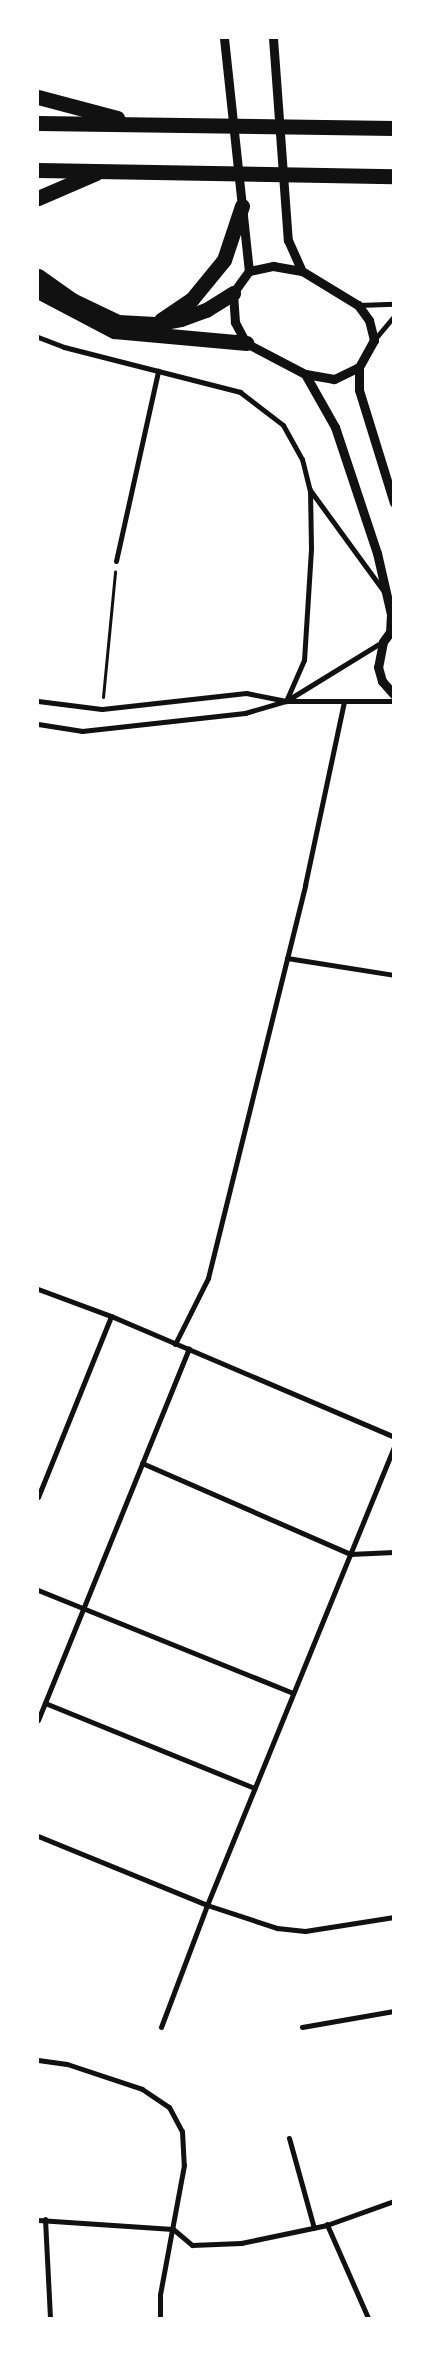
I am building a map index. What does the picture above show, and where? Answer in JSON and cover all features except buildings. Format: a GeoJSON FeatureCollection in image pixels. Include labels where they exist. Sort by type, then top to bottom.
{"type":"FeatureCollection","features":[{"type":"Feature","properties":{"kind":"highway"},"geometry":{"type":"LineString","coordinates":[[38,97],[137,124]]}},
{"type":"Feature","properties":{"kind":"highway"},"geometry":{"type":"LineString","coordinates":[[38,123],[394,128]]}},
{"type":"Feature","properties":{"kind":"highway"},"geometry":{"type":"LineString","coordinates":[[38,170],[394,176]]}},
{"type":"Feature","properties":{"kind":"highway"},"geometry":{"type":"LineString","coordinates":[[38,198],[100,171]]}},
{"type":"Feature","properties":{"kind":"highway"},"geometry":{"type":"LineString","coordinates":[[155,324],[192,299],[224,260],[242,206]]}},
{"type":"Feature","properties":{"kind":"highway"},"geometry":{"type":"LineString","coordinates":[[38,276],[72,300],[118,322],[155,324],[206,310],[233,293]]}},
{"type":"Feature","properties":{"kind":"highway"},"geometry":{"type":"LineString","coordinates":[[38,291],[114,331],[246,343]]}},
{"type":"Feature","properties":{"kind":"street"},"geometry":{"type":"LineString","coordinates":[[224,38],[229,64],[249,272]]}},
{"type":"Feature","properties":{"kind":"street"},"geometry":{"type":"LineString","coordinates":[[272,38],[288,240],[302,271]]}},
{"type":"Feature","properties":{"kind":"street"},"geometry":{"type":"LineString","coordinates":[[359,367],[334,379],[305,374],[246,343],[235,322],[233,293],[249,272],[273,266],[302,271],[358,305],[368,320],[374,340]]}},
{"type":"Feature","properties":{"kind":"street"},"geometry":{"type":"LineString","coordinates":[[358,305],[394,304]]}},
{"type":"Feature","properties":{"kind":"street"},"geometry":{"type":"LineString","coordinates":[[394,316],[374,340],[359,367],[359,390],[394,503]]}},
{"type":"Feature","properties":{"kind":"street"},"geometry":{"type":"LineString","coordinates":[[38,337],[240,392],[283,425],[302,459],[310,490],[311,550],[304,660],[286,700]]}},
{"type":"Feature","properties":{"kind":"street"},"geometry":{"type":"LineString","coordinates":[[116,561],[158,371]]}},
{"type":"Feature","properties":{"kind":"street"},"geometry":{"type":"LineString","coordinates":[[305,374],[335,427],[378,553],[392,629],[383,642],[378,667],[382,681],[394,695]]}},
{"type":"Feature","properties":{"kind":"street"},"geometry":{"type":"LineString","coordinates":[[310,490],[387,594]]}},
{"type":"Feature","properties":{"kind":"street"},"geometry":{"type":"LineString","coordinates":[[38,724],[82,731],[245,713],[286,700],[383,642]]}},
{"type":"Feature","properties":{"kind":"street"},"geometry":{"type":"LineString","coordinates":[[38,700],[102,709],[246,693],[286,700],[394,701]]}},
{"type":"Feature","properties":{"kind":"street"},"geometry":{"type":"LineString","coordinates":[[175,1344],[208,1278],[287,958],[344,701]]}},
{"type":"Feature","properties":{"kind":"street"},"geometry":{"type":"LineString","coordinates":[[287,958],[394,975]]}},
{"type":"Feature","properties":{"kind":"street"},"geometry":{"type":"LineString","coordinates":[[38,1290],[111,1316],[175,1344],[189,1348],[394,1438]]}},
{"type":"Feature","properties":{"kind":"street"},"geometry":{"type":"LineString","coordinates":[[38,1497],[111,1316]]}},
{"type":"Feature","properties":{"kind":"street"},"geometry":{"type":"LineString","coordinates":[[38,1720],[189,1348]]}},
{"type":"Feature","properties":{"kind":"street"},"geometry":{"type":"LineString","coordinates":[[162,2027],[254,1788],[394,1447]]}},
{"type":"Feature","properties":{"kind":"street"},"geometry":{"type":"LineString","coordinates":[[142,1463],[350,1554],[394,1552]]}},
{"type":"Feature","properties":{"kind":"street"},"geometry":{"type":"LineString","coordinates":[[38,1590],[293,1693]]}},
{"type":"Feature","properties":{"kind":"street"},"geometry":{"type":"LineString","coordinates":[[45,1703],[254,1788]]}},
{"type":"Feature","properties":{"kind":"street"},"geometry":{"type":"LineString","coordinates":[[38,1836],[208,1905],[277,1928],[305,1931],[394,1917]]}},
{"type":"Feature","properties":{"kind":"street"},"geometry":{"type":"LineString","coordinates":[[302,2027],[394,2011]]}},
{"type":"Feature","properties":{"kind":"street"},"geometry":{"type":"LineString","coordinates":[[38,2060],[67,2064],[142,2088],[169,2106],[182,2131],[184,2165],[160,2295],[160,2318]]}},
{"type":"Feature","properties":{"kind":"street"},"geometry":{"type":"LineString","coordinates":[[289,2138],[314,2228]]}},
{"type":"Feature","properties":{"kind":"street"},"geometry":{"type":"LineString","coordinates":[[38,2220],[46,2219],[173,2229],[192,2245],[241,2243],[327,2225],[394,2201]]}},
{"type":"Feature","properties":{"kind":"street"},"geometry":{"type":"LineString","coordinates":[[46,2219],[50,2318]]}},
{"type":"Feature","properties":{"kind":"street"},"geometry":{"type":"LineString","coordinates":[[327,2225],[368,2318]]}},
{"type":"Feature","properties":{"kind":"path"},"geometry":{"type":"LineString","coordinates":[[102,709],[116,561]]}}]}
